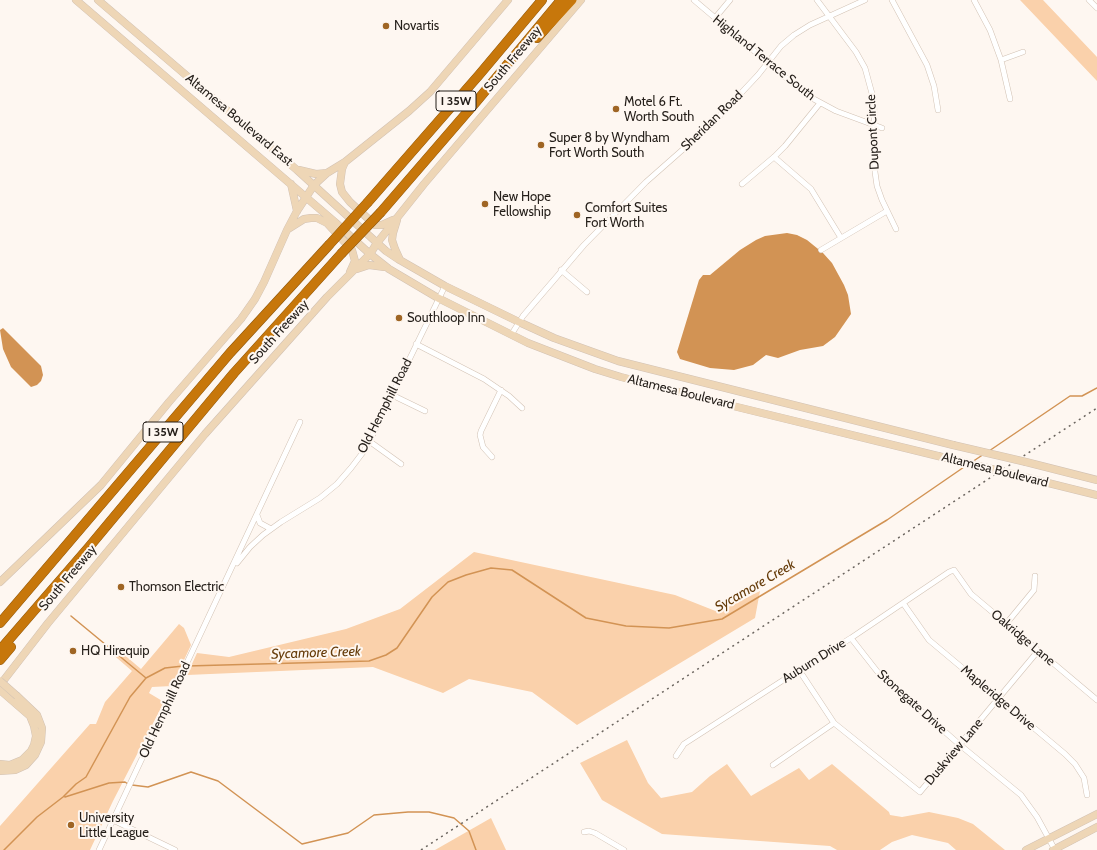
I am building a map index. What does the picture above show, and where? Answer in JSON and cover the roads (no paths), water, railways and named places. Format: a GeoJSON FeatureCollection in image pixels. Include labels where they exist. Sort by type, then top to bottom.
{"type":"FeatureCollection","features":[{"type":"Feature","properties":{"kind":"highway","name":"South Freeway"},"geometry":{"type":"LineString","coordinates":[[0,623],[230,353],[368,202],[524,22],[541,0]]}},
{"type":"Feature","properties":{"kind":"highway","name":"South Freeway"},"geometry":{"type":"LineString","coordinates":[[0,650],[22,626],[229,379],[380,212],[476,102],[561,0]]}},
{"type":"Feature","properties":{"kind":"highway"},"geometry":{"type":"LineString","coordinates":[[476,102],[486,98],[527,48],[572,0]]}},
{"type":"Feature","properties":{"kind":"highway"},"geometry":{"type":"LineString","coordinates":[[0,660],[20,636],[22,626]]}},
{"type":"Feature","properties":{"kind":"main road","name":"Altamesa Boulevard East"},"geometry":{"type":"LineString","coordinates":[[76,0],[306,197]]}},
{"type":"Feature","properties":{"kind":"main road","name":"Altamesa Boulevard East"},"geometry":{"type":"LineString","coordinates":[[98,0],[297,170],[377,243]]}},
{"type":"Feature","properties":{"kind":"main road"},"geometry":{"type":"LineString","coordinates":[[0,582],[100,485],[241,318],[264,282],[287,230],[297,211],[314,185],[327,173],[345,162],[410,111],[430,92],[508,0]]}},
{"type":"Feature","properties":{"kind":"main road","name":"South Freeway"},"geometry":{"type":"LineString","coordinates":[[0,685],[48,623],[205,434],[327,297],[370,254],[398,216],[581,0]]}},
{"type":"Feature","properties":{"kind":"main road"},"geometry":{"type":"LineString","coordinates":[[144,58],[153,47]]}},
{"type":"Feature","properties":{"kind":"main road"},"geometry":{"type":"LineString","coordinates":[[236,137],[246,126]]}},
{"type":"Feature","properties":{"kind":"main road"},"geometry":{"type":"LineString","coordinates":[[345,162],[342,169],[340,184],[342,192],[350,202],[378,226],[388,224],[398,216]]}},
{"type":"Feature","properties":{"kind":"main road"},"geometry":{"type":"LineString","coordinates":[[297,170],[316,174],[327,173]]}},
{"type":"Feature","properties":{"kind":"main road"},"geometry":{"type":"LineString","coordinates":[[291,184],[297,211]]}},
{"type":"Feature","properties":{"kind":"main road","name":"Altamesa Boulevard"},"geometry":{"type":"LineString","coordinates":[[306,197],[386,268],[438,298],[511,336],[549,352],[621,377],[1097,495]]}},
{"type":"Feature","properties":{"kind":"main road"},"geometry":{"type":"LineString","coordinates":[[398,216],[392,240],[401,261]]}},
{"type":"Feature","properties":{"kind":"main road"},"geometry":{"type":"LineString","coordinates":[[287,230],[304,219],[317,218],[327,223],[352,250],[354,255],[354,266],[346,279]]}},
{"type":"Feature","properties":{"kind":"main road","name":"Altamesa Boulevard"},"geometry":{"type":"LineString","coordinates":[[377,243],[401,261],[445,286],[519,322],[569,344],[618,361],[1097,480]]}},
{"type":"Feature","properties":{"kind":"main road"},"geometry":{"type":"LineString","coordinates":[[355,270],[369,265],[386,268]]}},
{"type":"Feature","properties":{"kind":"main road"},"geometry":{"type":"LineString","coordinates":[[0,681],[32,719],[36,733],[31,751],[22,760],[10,765],[0,764]]}},
{"type":"Feature","properties":{"kind":"main road"},"geometry":{"type":"LineString","coordinates":[[0,690],[15,698],[37,715],[42,728],[41,742],[36,755],[26,765],[15,770],[0,771]]}},
{"type":"Feature","properties":{"kind":"main road"},"geometry":{"type":"LineString","coordinates":[[1026,850],[1097,814]]}},
{"type":"Feature","properties":{"kind":"main road"},"geometry":{"type":"LineString","coordinates":[[1054,850],[1097,827]]}},
{"type":"Feature","properties":{"kind":"street","name":"Highland Terrace South"},"geometry":{"type":"LineString","coordinates":[[694,0],[792,83],[820,103],[836,111],[882,128]]}},
{"type":"Feature","properties":{"kind":"street"},"geometry":{"type":"LineString","coordinates":[[715,18],[730,0]]}},
{"type":"Feature","properties":{"kind":"street","name":"Dupont Circle"},"geometry":{"type":"LineString","coordinates":[[817,0],[856,52],[865,68],[874,102],[876,179],[879,193],[896,229]]}},
{"type":"Feature","properties":{"kind":"street","name":"Sheridan Road"},"geometry":{"type":"LineString","coordinates":[[511,336],[519,322],[561,270],[584,245],[646,182],[714,122],[743,92],[781,46],[794,35],[810,25],[865,0]]}},
{"type":"Feature","properties":{"kind":"street"},"geometry":{"type":"LineString","coordinates":[[892,0],[927,65],[934,86],[938,110]]}},
{"type":"Feature","properties":{"kind":"street"},"geometry":{"type":"LineString","coordinates":[[974,0],[990,30],[1001,60],[1010,99]]}},
{"type":"Feature","properties":{"kind":"street"},"geometry":{"type":"LineString","coordinates":[[1089,0],[1097,8]]}},
{"type":"Feature","properties":{"kind":"street"},"geometry":{"type":"LineString","coordinates":[[1001,60],[1023,52]]}},
{"type":"Feature","properties":{"kind":"street"},"geometry":{"type":"LineString","coordinates":[[742,184],[774,158],[820,103]]}},
{"type":"Feature","properties":{"kind":"street"},"geometry":{"type":"LineString","coordinates":[[774,158],[811,189],[841,238]]}},
{"type":"Feature","properties":{"kind":"street"},"geometry":{"type":"LineString","coordinates":[[821,250],[887,211]]}},
{"type":"Feature","properties":{"kind":"street"},"geometry":{"type":"LineString","coordinates":[[561,270],[587,292]]}},
{"type":"Feature","properties":{"kind":"street","name":"Old Hemphill Road"},"geometry":{"type":"LineString","coordinates":[[231,570],[250,547],[271,528],[320,498],[337,484],[351,468],[369,441],[445,286]]}},
{"type":"Feature","properties":{"kind":"street"},"geometry":{"type":"LineString","coordinates":[[416,344],[484,378],[522,408]]}},
{"type":"Feature","properties":{"kind":"street"},"geometry":{"type":"LineString","coordinates":[[492,457],[483,447],[480,435],[501,390]]}},
{"type":"Feature","properties":{"kind":"street"},"geometry":{"type":"LineString","coordinates":[[392,395],[425,411]]}},
{"type":"Feature","properties":{"kind":"street","name":"Old Hemphill Road"},"geometry":{"type":"LineString","coordinates":[[99,850],[300,422]]}},
{"type":"Feature","properties":{"kind":"street"},"geometry":{"type":"LineString","coordinates":[[369,441],[400,464]]}},
{"type":"Feature","properties":{"kind":"street"},"geometry":{"type":"LineString","coordinates":[[257,514],[260,523],[271,528]]}},
{"type":"Feature","properties":{"kind":"street","name":"Auburn Drive"},"geometry":{"type":"LineString","coordinates":[[676,756],[684,744],[799,670],[852,638],[954,570]]}},
{"type":"Feature","properties":{"kind":"street","name":"Oakridge Lane"},"geometry":{"type":"LineString","coordinates":[[954,570],[971,594],[1097,700]]}},
{"type":"Feature","properties":{"kind":"street"},"geometry":{"type":"LineString","coordinates":[[1006,624],[1034,590],[1035,576]]}},
{"type":"Feature","properties":{"kind":"street","name":"Mapleridge Drive"},"geometry":{"type":"LineString","coordinates":[[904,603],[929,640],[1076,764],[1084,778],[1087,794]]}},
{"type":"Feature","properties":{"kind":"street","name":"Stonegate Drive"},"geometry":{"type":"LineString","coordinates":[[852,638],[880,675],[960,745],[1021,795],[1037,817],[1054,850]]}},
{"type":"Feature","properties":{"kind":"street","name":"Duskview Lane"},"geometry":{"type":"LineString","coordinates":[[799,670],[834,723],[920,792],[1038,651]]}},
{"type":"Feature","properties":{"kind":"street"},"geometry":{"type":"LineString","coordinates":[[774,765],[834,723]]}},
{"type":"Feature","properties":{"kind":"street"},"geometry":{"type":"LineString","coordinates":[[113,820],[174,850]]}},
{"type":"Feature","properties":{"kind":"street"},"geometry":{"type":"LineString","coordinates":[[584,832],[589,831],[595,833],[624,850]]}},
{"type":"Feature","properties":{"kind":"waterway","name":"Sycamore Creek"},"geometry":{"type":"LineString","coordinates":[[989,451],[1070,396],[1082,396],[1097,388]]}},
{"type":"Feature","properties":{"kind":"waterway","name":"Sycamore Creek"},"geometry":{"type":"LineString","coordinates":[[972,462],[984,454]]}},
{"type":"Feature","properties":{"kind":"waterway","name":"Sycamore Creek"},"geometry":{"type":"LineString","coordinates":[[187,666],[369,661],[386,655],[397,648],[432,597],[448,582],[491,568],[512,570],[586,618],[626,626],[669,628],[722,619],[887,520],[967,465]]}},
{"type":"Feature","properties":{"kind":"waterway"},"geometry":{"type":"LineString","coordinates":[[71,616],[146,678]]}},
{"type":"Feature","properties":{"kind":"waterway","name":"Sycamore Creek"},"geometry":{"type":"LineString","coordinates":[[4,850],[37,817],[86,777],[130,697],[146,678],[165,668],[183,666]]}},
{"type":"Feature","properties":{"kind":"waterway"},"geometry":{"type":"LineString","coordinates":[[132,785],[148,787],[191,772],[218,781],[302,844],[348,833],[374,815],[429,812],[454,818],[469,831],[476,850]]}},
{"type":"Feature","properties":{"kind":"waterway"},"geometry":{"type":"LineString","coordinates":[[65,797],[109,783],[125,782],[128,784]]}},
{"type":"Feature","properties":{"kind":"railway"},"geometry":{"type":"LineString","coordinates":[[421,850],[1097,408]]}},
{"type":"Feature","properties":{"kind":"place","name":"Novartis"},"geometry":{"type":"Point","coordinates":[386,26]}},
{"type":"Feature","properties":{"kind":"place","name":"Motel 6 Ft. Worth South"},"geometry":{"type":"Point","coordinates":[616,109]}},
{"type":"Feature","properties":{"kind":"place","name":"Super 8 by Wyndham Fort Worth South"},"geometry":{"type":"Point","coordinates":[541,145]}},
{"type":"Feature","properties":{"kind":"place","name":"New Hope Fellowship"},"geometry":{"type":"Point","coordinates":[485,204]}},
{"type":"Feature","properties":{"kind":"place","name":"Comfort Suites Fort Worth"},"geometry":{"type":"Point","coordinates":[577,215]}},
{"type":"Feature","properties":{"kind":"place","name":"Southloop Inn"},"geometry":{"type":"Point","coordinates":[399,318]}},
{"type":"Feature","properties":{"kind":"place","name":"Thomson Electric"},"geometry":{"type":"Point","coordinates":[121,587]}},
{"type":"Feature","properties":{"kind":"place","name":"HQ Hirequip"},"geometry":{"type":"Point","coordinates":[73,651]}},
{"type":"Feature","properties":{"kind":"place","name":"University Little League"},"geometry":{"type":"Point","coordinates":[71,825]}}]}
